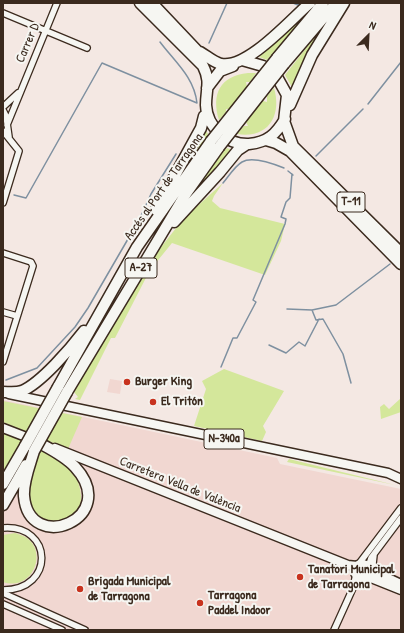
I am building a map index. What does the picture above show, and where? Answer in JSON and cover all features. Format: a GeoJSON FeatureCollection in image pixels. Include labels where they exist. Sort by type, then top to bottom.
{"type":"FeatureCollection","features":[{"type":"Feature","properties":{"kind":"highway"},"geometry":{"type":"LineString","coordinates":[[159,3],[164,10],[164,16]]}},
{"type":"Feature","properties":{"kind":"highway"},"geometry":{"type":"LineString","coordinates":[[148,231],[160,202],[201,128],[204,116],[203,99],[207,88],[217,74],[225,68],[246,62],[290,25],[311,3]]}},
{"type":"Feature","properties":{"kind":"highway","name":"Accés al Port de Tarragona"},"geometry":{"type":"LineString","coordinates":[[3,484],[148,231],[280,61],[323,3]]}},
{"type":"Feature","properties":{"kind":"highway","name":"Accés al Port de Tarragona"},"geometry":{"type":"LineString","coordinates":[[280,61],[336,3]]}},
{"type":"Feature","properties":{"kind":"highway"},"geometry":{"type":"LineString","coordinates":[[159,238],[246,146],[266,140],[278,131],[286,116],[293,94],[306,67],[344,3]]}},
{"type":"Feature","properties":{"kind":"highway"},"geometry":{"type":"LineString","coordinates":[[143,6],[164,16],[196,54],[206,73],[206,104],[213,126],[222,136],[246,146]]}},
{"type":"Feature","properties":{"kind":"highway"},"geometry":{"type":"LineString","coordinates":[[143,6],[196,54],[209,63],[225,68]]}},
{"type":"Feature","properties":{"kind":"highway"},"geometry":{"type":"LineString","coordinates":[[196,54],[222,64],[246,62],[263,66],[281,82],[287,95],[286,116]]}},
{"type":"Feature","properties":{"kind":"highway"},"geometry":{"type":"LineString","coordinates":[[204,116],[210,129],[219,138],[227,143],[246,146],[263,144],[277,146],[301,163]]}},
{"type":"Feature","properties":{"kind":"highway","name":"T-11"},"geometry":{"type":"LineString","coordinates":[[286,116],[291,138],[300,152],[401,253]]}},
{"type":"Feature","properties":{"kind":"highway","name":"T-11"},"geometry":{"type":"LineString","coordinates":[[266,140],[284,146],[401,264]]}},
{"type":"Feature","properties":{"kind":"highway","name":"Accés al Port de Tarragona"},"geometry":{"type":"LineString","coordinates":[[3,505],[67,392],[215,144]]}},
{"type":"Feature","properties":{"kind":"highway"},"geometry":{"type":"LineString","coordinates":[[3,392],[14,392],[28,387],[55,364],[78,339],[116,287]]}},
{"type":"Feature","properties":{"kind":"highway"},"geometry":{"type":"LineString","coordinates":[[34,440],[68,460],[79,471],[86,485],[88,498],[86,506],[83,513],[71,524],[55,527],[47,526],[39,522],[27,510],[24,488],[34,451]]}},
{"type":"Feature","properties":{"kind":"street","name":"Carrer D"},"geometry":{"type":"LineString","coordinates":[[7,125],[19,92],[57,3]]}},
{"type":"Feature","properties":{"kind":"street"},"geometry":{"type":"LineString","coordinates":[[3,13],[87,48]]}},
{"type":"Feature","properties":{"kind":"street","name":"Carrer D"},"geometry":{"type":"LineString","coordinates":[[3,107],[19,92]]}},
{"type":"Feature","properties":{"kind":"street"},"geometry":{"type":"LineString","coordinates":[[3,110],[6,116],[9,137]]}},
{"type":"Feature","properties":{"kind":"street"},"geometry":{"type":"LineString","coordinates":[[3,131],[17,148],[18,155],[3,203]]}},
{"type":"Feature","properties":{"kind":"street"},"geometry":{"type":"LineString","coordinates":[[3,253],[33,263],[3,362]]}},
{"type":"Feature","properties":{"kind":"street"},"geometry":{"type":"LineString","coordinates":[[3,312],[17,316]]}},
{"type":"Feature","properties":{"kind":"street","name":"N-340a"},"geometry":{"type":"LineString","coordinates":[[3,392],[388,473],[401,479]]}},
{"type":"Feature","properties":{"kind":"street","name":"Carretera Vella de València"},"geometry":{"type":"LineString","coordinates":[[3,428],[112,470],[361,571],[401,590]]}},
{"type":"Feature","properties":{"kind":"street","name":"N-340a"},"geometry":{"type":"LineString","coordinates":[[388,473],[401,472]]}},
{"type":"Feature","properties":{"kind":"street"},"geometry":{"type":"LineString","coordinates":[[334,630],[361,571],[401,508]]}},
{"type":"Feature","properties":{"kind":"street"},"geometry":{"type":"LineString","coordinates":[[361,571],[401,518]]}},
{"type":"Feature","properties":{"kind":"street"},"geometry":{"type":"LineString","coordinates":[[3,528],[11,528],[29,534],[36,540],[42,555],[40,569],[33,581],[13,590],[3,590]]}},
{"type":"Feature","properties":{"kind":"street"},"geometry":{"type":"LineString","coordinates":[[378,548],[373,558],[373,564],[382,576]]}},
{"type":"Feature","properties":{"kind":"street","name":"Carretera Vella de València"},"geometry":{"type":"LineString","coordinates":[[361,571],[382,576],[401,584]]}},
{"type":"Feature","properties":{"kind":"street"},"geometry":{"type":"LineString","coordinates":[[3,593],[86,630]]}},
{"type":"Feature","properties":{"kind":"street"},"geometry":{"type":"LineString","coordinates":[[3,604],[62,630]]}},
{"type":"Feature","properties":{"kind":"shaded area"},"geometry":{"type":"Polygon","coordinates":[[[110,379],[122,381],[120,394],[107,392],[110,379]]]}},
{"type":"Feature","properties":{"kind":"shaded area"},"geometry":{"type":"Polygon","coordinates":[[[3,400],[277,458],[280,464],[401,489],[401,630],[3,630],[3,400]]]}},
{"type":"Feature","properties":{"kind":"green space"},"geometry":{"type":"Polygon","coordinates":[[[311,9],[267,60],[259,57],[311,9]]]}},
{"type":"Feature","properties":{"kind":"green space"},"geometry":{"type":"Polygon","coordinates":[[[328,20],[292,87],[285,75],[328,20]]]}},
{"type":"Feature","properties":{"kind":"green space"},"geometry":{"type":"Polygon","coordinates":[[[256,73],[250,82],[246,82],[247,87],[263,101],[267,102],[267,96],[274,88],[276,107],[274,116],[265,129],[248,135],[237,134],[244,126],[248,126],[245,120],[229,109],[226,109],[226,112],[219,120],[216,102],[217,94],[224,82],[238,75],[256,73]]]}},
{"type":"Feature","properties":{"kind":"green space"},"geometry":{"type":"Polygon","coordinates":[[[205,129],[208,134],[206,140],[169,193],[205,129]]]}},
{"type":"Feature","properties":{"kind":"green space"},"geometry":{"type":"Polygon","coordinates":[[[227,148],[232,150],[219,167],[184,204],[217,157],[227,148]]]}},
{"type":"Feature","properties":{"kind":"green space"},"geometry":{"type":"Polygon","coordinates":[[[223,183],[212,201],[220,208],[285,224],[281,241],[265,275],[172,243],[150,270],[115,338],[111,338],[80,400],[75,399],[78,397],[74,392],[150,261],[184,218],[223,183]]]}},
{"type":"Feature","properties":{"kind":"green space"},"geometry":{"type":"Polygon","coordinates":[[[224,369],[284,391],[263,426],[266,432],[262,441],[194,426],[206,389],[202,381],[224,369]]]}},
{"type":"Feature","properties":{"kind":"green space"},"geometry":{"type":"Polygon","coordinates":[[[401,398],[401,412],[381,419],[380,407],[384,404],[389,409],[401,398]]]}},
{"type":"Feature","properties":{"kind":"green space"},"geometry":{"type":"Polygon","coordinates":[[[3,401],[82,417],[68,449],[3,422],[3,401]]]}},
{"type":"Feature","properties":{"kind":"green space"},"geometry":{"type":"Polygon","coordinates":[[[3,433],[31,443],[49,452],[72,471],[76,477],[81,496],[78,509],[70,518],[58,522],[46,520],[36,513],[29,500],[30,480],[39,454],[20,446],[3,475],[3,433]]]}},
{"type":"Feature","properties":{"kind":"green space"},"geometry":{"type":"Polygon","coordinates":[[[289,459],[395,485],[287,462],[289,459]]]}},
{"type":"Feature","properties":{"kind":"green space"},"geometry":{"type":"Polygon","coordinates":[[[15,533],[27,538],[33,545],[36,553],[36,561],[34,569],[29,576],[22,581],[13,584],[3,582],[3,535],[15,533]]]}},
{"type":"Feature","properties":{"kind":"waterway"},"geometry":{"type":"LineString","coordinates":[[209,43],[227,3]]}},
{"type":"Feature","properties":{"kind":"waterway"},"geometry":{"type":"LineString","coordinates":[[293,3],[298,5],[299,3]]}},
{"type":"Feature","properties":{"kind":"waterway"},"geometry":{"type":"LineString","coordinates":[[14,195],[26,198],[102,63],[197,103],[192,85],[188,78],[178,63],[160,42]]}},
{"type":"Feature","properties":{"kind":"waterway"},"geometry":{"type":"LineString","coordinates":[[368,104],[401,62]]}},
{"type":"Feature","properties":{"kind":"waterway"},"geometry":{"type":"LineString","coordinates":[[316,156],[363,109]]}},
{"type":"Feature","properties":{"kind":"waterway"},"geometry":{"type":"LineString","coordinates":[[6,380],[37,368],[75,327],[88,308],[139,220],[151,194],[176,154]]}},
{"type":"Feature","properties":{"kind":"waterway"},"geometry":{"type":"LineString","coordinates":[[223,183],[237,166],[246,160],[263,161],[284,168]]}},
{"type":"Feature","properties":{"kind":"waterway"},"geometry":{"type":"LineString","coordinates":[[288,171],[293,175]]}},
{"type":"Feature","properties":{"kind":"waterway"},"geometry":{"type":"LineString","coordinates":[[221,367],[233,338],[237,338],[256,302],[253,300],[285,224],[286,219],[281,217],[286,202],[290,198],[292,174]]}},
{"type":"Feature","properties":{"kind":"waterway"},"geometry":{"type":"LineString","coordinates":[[287,309],[312,310],[336,305],[390,264]]}},
{"type":"Feature","properties":{"kind":"waterway"},"geometry":{"type":"LineString","coordinates":[[312,310],[316,320],[323,319],[343,354],[351,383]]}},
{"type":"Feature","properties":{"kind":"waterway"},"geometry":{"type":"LineString","coordinates":[[269,345],[286,353],[299,342],[305,346],[319,319]]}},
{"type":"Feature","properties":{"kind":"place","name":"Burger King"},"geometry":{"type":"Point","coordinates":[127,382]}},
{"type":"Feature","properties":{"kind":"place","name":"El Tritón"},"geometry":{"type":"Point","coordinates":[153,402]}},
{"type":"Feature","properties":{"kind":"place","name":"Tanatori Municipal de Tarragona"},"geometry":{"type":"Point","coordinates":[300,577]}},
{"type":"Feature","properties":{"kind":"place","name":"Brigada Municipal de Tarragona"},"geometry":{"type":"Point","coordinates":[80,589]}},
{"type":"Feature","properties":{"kind":"place","name":"Tarragona Paddel Indoor"},"geometry":{"type":"Point","coordinates":[200,603]}}]}
